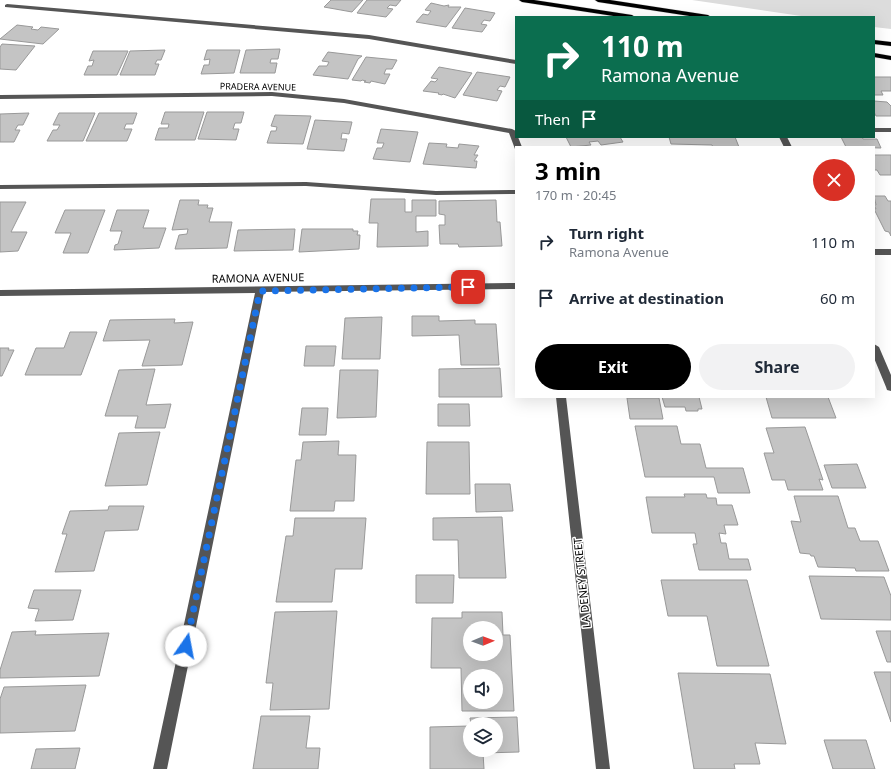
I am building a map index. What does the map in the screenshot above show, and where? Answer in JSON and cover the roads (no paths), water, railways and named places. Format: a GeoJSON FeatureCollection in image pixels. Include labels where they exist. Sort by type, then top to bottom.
{"type":"FeatureCollection","features":[{"type":"Feature","properties":{"kind":"main road"},"geometry":{"type":"LineString","coordinates":[[522,0],[626,16]]}},
{"type":"Feature","properties":{"kind":"main road"},"geometry":{"type":"LineString","coordinates":[[598,0],[702,16]]}},
{"type":"Feature","properties":{"kind":"main road"},"geometry":{"type":"LineString","coordinates":[[875,42],[891,44]]}},
{"type":"Feature","properties":{"kind":"main road"},"geometry":{"type":"LineString","coordinates":[[875,55],[891,58]]}},
{"type":"Feature","properties":{"kind":"street"},"geometry":{"type":"LineString","coordinates":[[0,11],[16,0]]}},
{"type":"Feature","properties":{"kind":"street"},"geometry":{"type":"LineString","coordinates":[[7,6],[369,37],[515,62]]}},
{"type":"Feature","properties":{"kind":"street","name":"PRADERA AVENUE"},"geometry":{"type":"LineString","coordinates":[[0,97],[272,94],[344,101],[512,131],[518,146]]}},
{"type":"Feature","properties":{"kind":"street"},"geometry":{"type":"LineString","coordinates":[[875,130],[891,130]]}},
{"type":"Feature","properties":{"kind":"street"},"geometry":{"type":"LineString","coordinates":[[0,188],[306,184],[436,194],[515,192]]}},
{"type":"Feature","properties":{"kind":"street"},"geometry":{"type":"LineString","coordinates":[[875,252],[891,252]]}},
{"type":"Feature","properties":{"kind":"street","name":"RAMONA AVENUE"},"geometry":{"type":"LineString","coordinates":[[0,293],[260,291],[515,286]]}},
{"type":"Feature","properties":{"kind":"street"},"geometry":{"type":"LineString","coordinates":[[160,769],[260,291]]}},
{"type":"Feature","properties":{"kind":"street"},"geometry":{"type":"LineString","coordinates":[[875,349],[891,387]]}},
{"type":"Feature","properties":{"kind":"street","name":"LA DENEY STREET"},"geometry":{"type":"LineString","coordinates":[[562,398],[603,769]]}}]}
